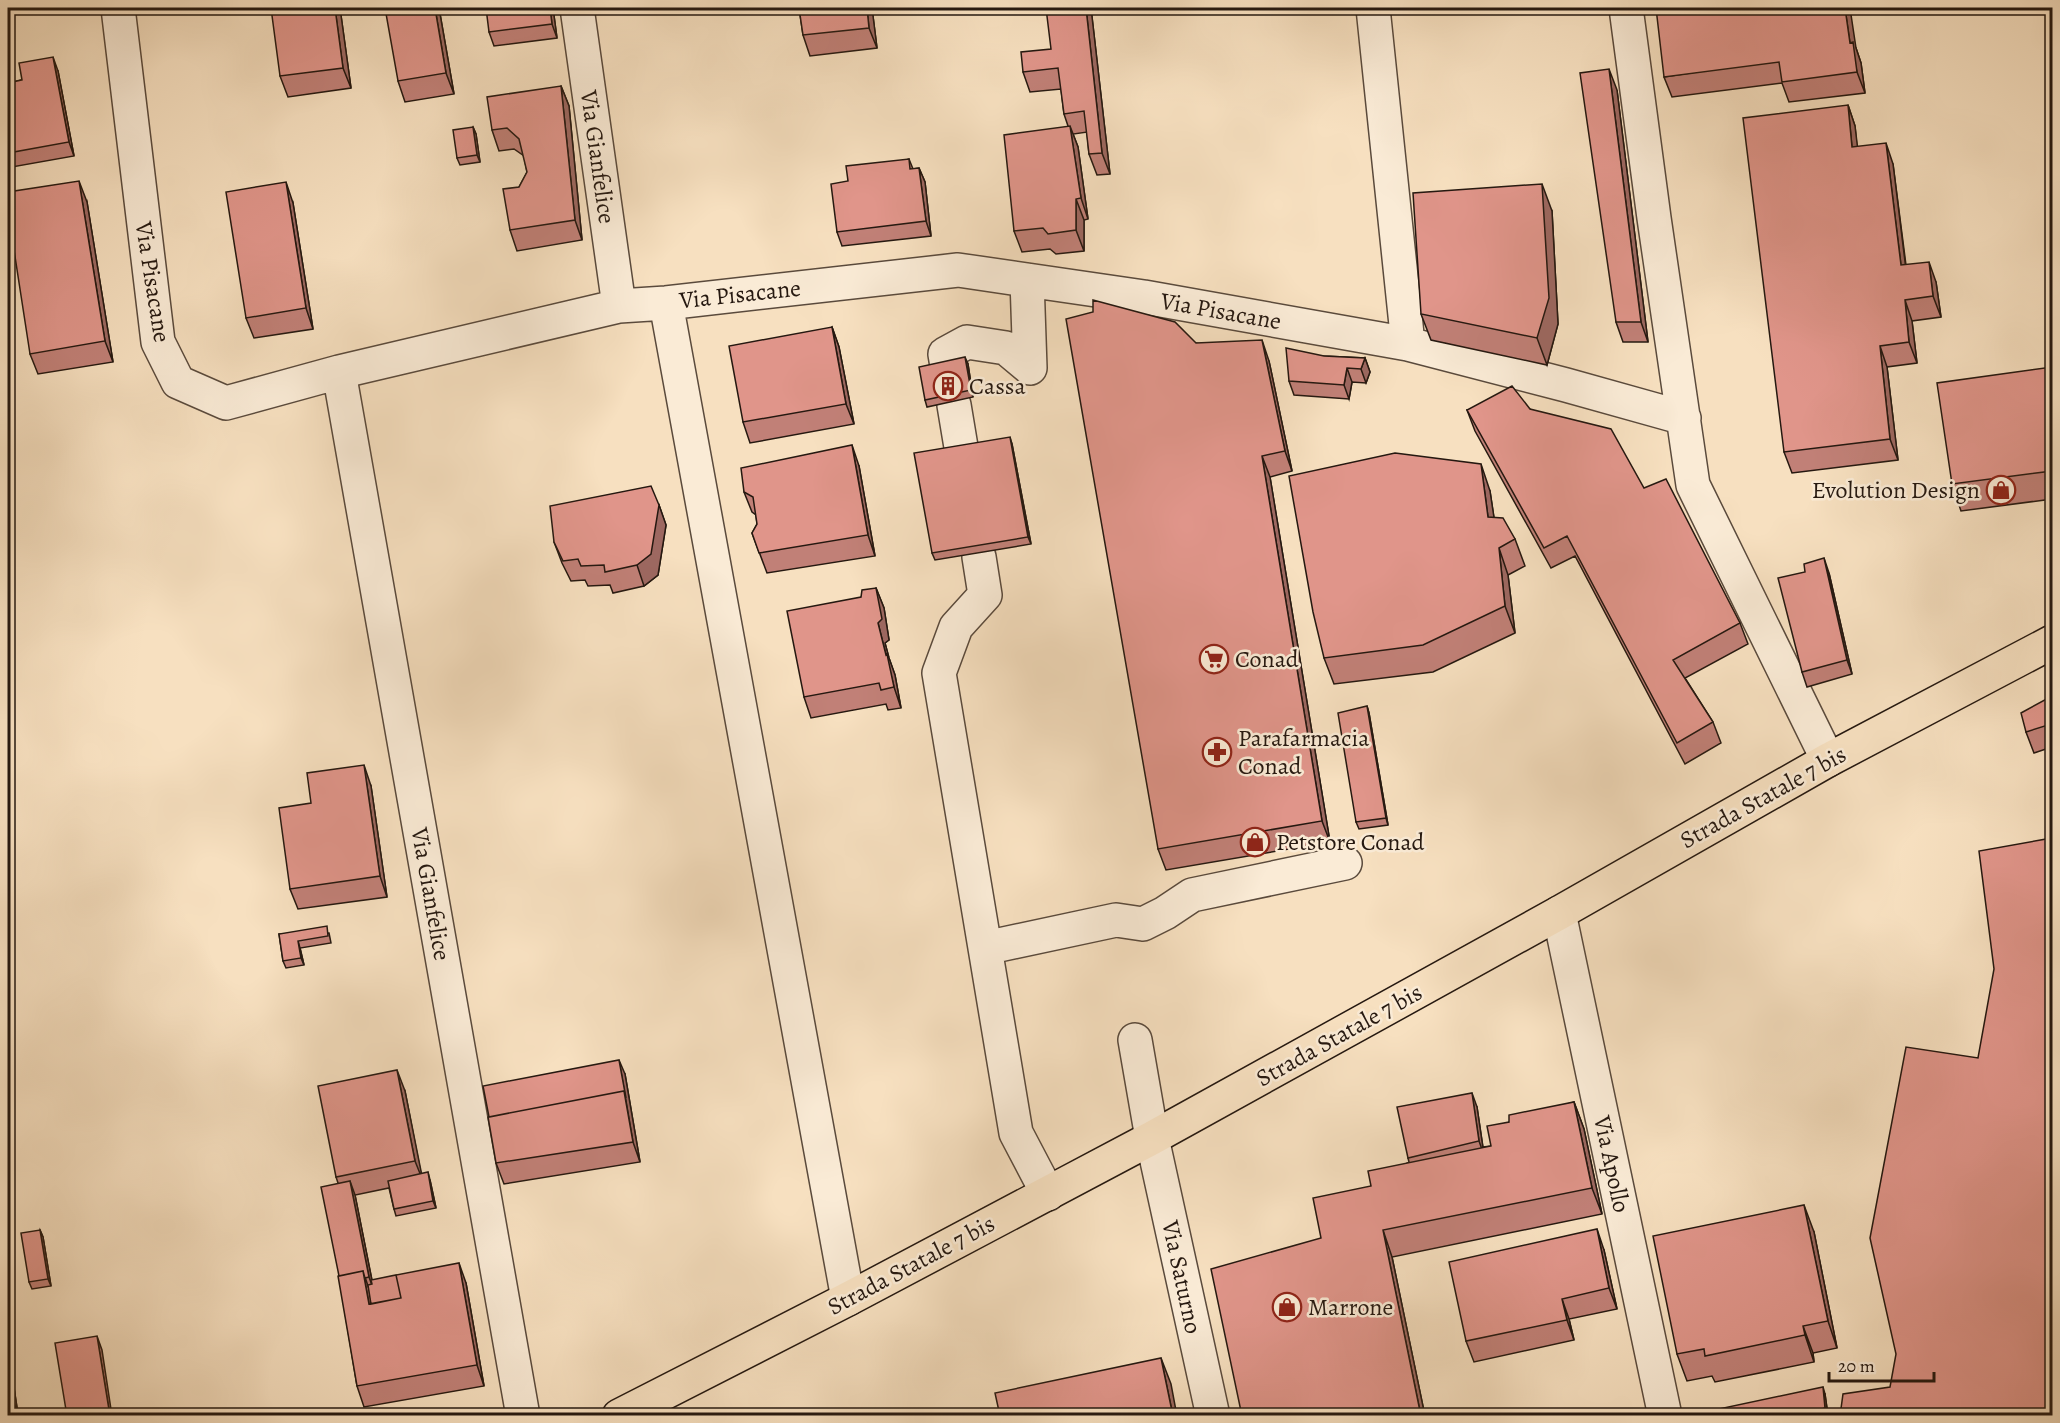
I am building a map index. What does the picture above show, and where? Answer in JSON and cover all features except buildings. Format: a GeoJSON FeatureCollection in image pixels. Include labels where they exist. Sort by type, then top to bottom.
{"type":"FeatureCollection","features":[{"type":"Feature","properties":{"kind":"main road","name":"Strada Statale 7 bis"},"geometry":{"type":"LineString","coordinates":[[619,1416],[848,1299],[1152,1138],[1559,913],[1828,760],[2052,642]]}},
{"type":"Feature","properties":{"kind":"street","name":"Via Pisacane"},"geometry":{"type":"LineString","coordinates":[[118,8],[158,342],[178,382],[226,403],[339,372],[619,306],[666,303],[958,270],[1144,297],[1408,344],[1684,418]]}},
{"type":"Feature","properties":{"kind":"street","name":"Via Gianfelice"},"geometry":{"type":"LineString","coordinates":[[577,8],[619,306]]}},
{"type":"Feature","properties":{"kind":"street"},"geometry":{"type":"LineString","coordinates":[[1373,8],[1408,344]]}},
{"type":"Feature","properties":{"kind":"street"},"geometry":{"type":"LineString","coordinates":[[1626,8],[1692,485],[1828,760]]}},
{"type":"Feature","properties":{"kind":"street"},"geometry":{"type":"LineString","coordinates":[[947,366],[945,354],[967,342],[1006,348],[1030,368],[1027,280]]}},
{"type":"Feature","properties":{"kind":"street"},"geometry":{"type":"LineString","coordinates":[[666,303],[848,1299]]}},
{"type":"Feature","properties":{"kind":"street","name":"Via Gianfelice"},"geometry":{"type":"LineString","coordinates":[[339,372],[523,1416]]}},
{"type":"Feature","properties":{"kind":"street"},"geometry":{"type":"LineString","coordinates":[[954,405],[961,447]]}},
{"type":"Feature","properties":{"kind":"street"},"geometry":{"type":"LineString","coordinates":[[979,557],[985,595],[956,627],[939,672],[1016,1133],[1048,1194]]}},
{"type":"Feature","properties":{"kind":"street"},"geometry":{"type":"LineString","coordinates":[[985,948],[1116,920],[1143,924],[1192,895],[1345,863]]}},
{"type":"Feature","properties":{"kind":"street","name":"Via Apollo"},"geometry":{"type":"LineString","coordinates":[[1559,913],[1665,1416]]}},
{"type":"Feature","properties":{"kind":"street","name":"Via Saturno"},"geometry":{"type":"LineString","coordinates":[[1135,1040],[1152,1138],[1213,1416]]}},
{"type":"Feature","properties":{"kind":"place","name":"Cassa"},"geometry":{"type":"Point","coordinates":[948,386]}},
{"type":"Feature","properties":{"kind":"place","name":"Evolution Design"},"geometry":{"type":"Point","coordinates":[2001,490]}},
{"type":"Feature","properties":{"kind":"place","name":"Conad"},"geometry":{"type":"Point","coordinates":[1214,659]}},
{"type":"Feature","properties":{"kind":"place","name":"Parafarmacia Conad"},"geometry":{"type":"Point","coordinates":[1217,752]}},
{"type":"Feature","properties":{"kind":"place","name":"Petstore Conad"},"geometry":{"type":"Point","coordinates":[1255,842]}},
{"type":"Feature","properties":{"kind":"place","name":"Marrone"},"geometry":{"type":"Point","coordinates":[1287,1307]}}]}
